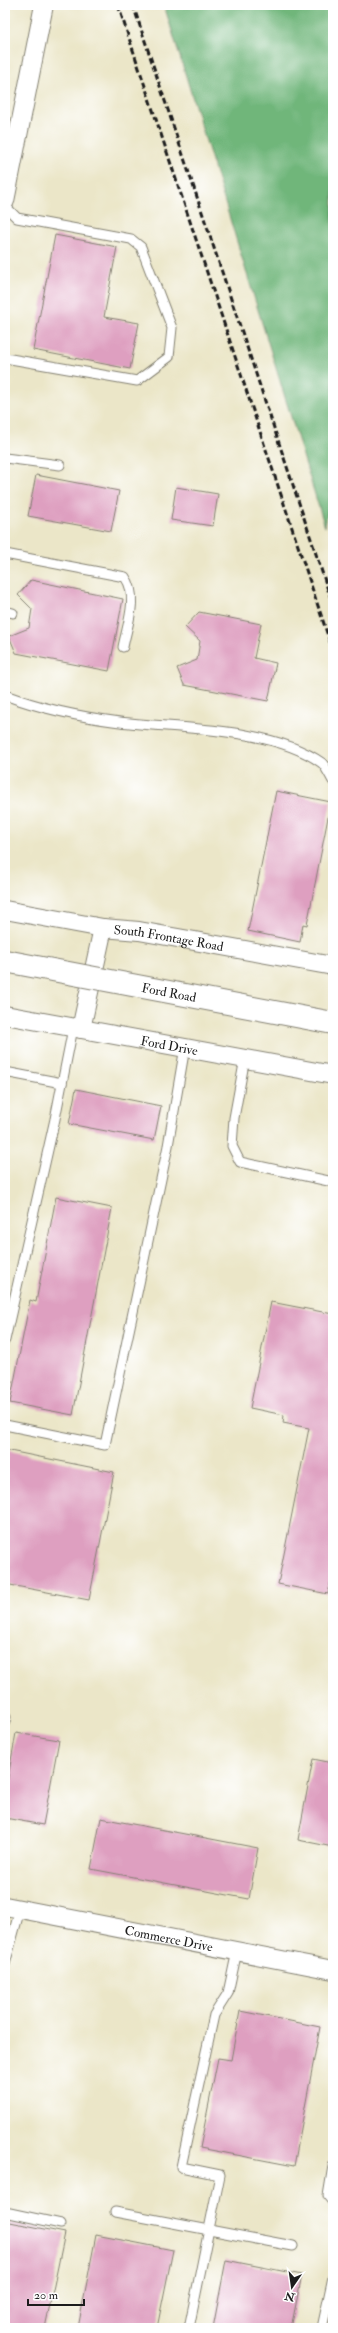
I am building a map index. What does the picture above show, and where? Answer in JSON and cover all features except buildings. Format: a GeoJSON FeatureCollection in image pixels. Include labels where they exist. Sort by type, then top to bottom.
{"type":"FeatureCollection","features":[{"type":"Feature","properties":{"kind":"main road","name":"Ford Road"},"geometry":{"type":"LineString","coordinates":[[5,961],[333,1023]]}},
{"type":"Feature","properties":{"kind":"street"},"geometry":{"type":"LineString","coordinates":[[5,201],[44,5]]}},
{"type":"Feature","properties":{"kind":"street","name":"South Frontage Road"},"geometry":{"type":"LineString","coordinates":[[5,910],[103,928],[139,931],[333,966]]}},
{"type":"Feature","properties":{"kind":"street"},"geometry":{"type":"LineString","coordinates":[[77,1028],[103,928]]}},
{"type":"Feature","properties":{"kind":"street","name":"Ford Drive"},"geometry":{"type":"LineString","coordinates":[[5,1015],[333,1075]]}},
{"type":"Feature","properties":{"kind":"street","name":"Commerce Drive"},"geometry":{"type":"LineString","coordinates":[[12,1908],[333,1970]]}},
{"type":"Feature","properties":{"kind":"lane"},"geometry":{"type":"LineString","coordinates":[[5,206],[17,218],[131,239],[141,247],[172,328],[169,358],[137,381],[5,358]]}},
{"type":"Feature","properties":{"kind":"lane"},"geometry":{"type":"LineString","coordinates":[[5,458],[60,465]]}},
{"type":"Feature","properties":{"kind":"lane"},"geometry":{"type":"LineString","coordinates":[[5,554],[124,577],[131,586],[131,603],[123,647]]}},
{"type":"Feature","properties":{"kind":"lane"},"geometry":{"type":"LineString","coordinates":[[5,695],[38,708],[112,721],[263,738],[295,749],[323,764],[333,781]]}},
{"type":"Feature","properties":{"kind":"lane"},"geometry":{"type":"LineString","coordinates":[[5,1340],[62,1083],[77,1028]]}},
{"type":"Feature","properties":{"kind":"lane"},"geometry":{"type":"LineString","coordinates":[[5,1425],[105,1445],[168,1146],[185,1047]]}},
{"type":"Feature","properties":{"kind":"lane"},"geometry":{"type":"LineString","coordinates":[[245,1058],[234,1118],[232,1146],[240,1162],[333,1182]]}},
{"type":"Feature","properties":{"kind":"lane"},"geometry":{"type":"LineString","coordinates":[[5,1072],[62,1083]]}},
{"type":"Feature","properties":{"kind":"lane"},"geometry":{"type":"LineString","coordinates":[[5,1964],[12,1908]]}},
{"type":"Feature","properties":{"kind":"lane"},"geometry":{"type":"LineString","coordinates":[[189,2328],[220,2175],[182,2167],[214,2016],[228,1993],[237,1951]]}},
{"type":"Feature","properties":{"kind":"lane"},"geometry":{"type":"LineString","coordinates":[[333,2166],[328,2196],[333,2202]]}},
{"type":"Feature","properties":{"kind":"lane"},"geometry":{"type":"LineString","coordinates":[[5,2212],[61,2224]]}},
{"type":"Feature","properties":{"kind":"lane"},"geometry":{"type":"LineString","coordinates":[[115,2212],[293,2246]]}},
{"type":"Feature","properties":{"kind":"lane"},"geometry":{"type":"LineString","coordinates":[[322,2328],[333,2277]]}},
{"type":"Feature","properties":{"kind":"green space"},"geometry":{"type":"Polygon","coordinates":[[[164,5],[333,5],[333,479],[325,527],[164,5]]]}},
{"type":"Feature","properties":{"kind":"railway"},"geometry":{"type":"LineString","coordinates":[[118,5],[333,651]]}},
{"type":"Feature","properties":{"kind":"railway"},"geometry":{"type":"LineString","coordinates":[[133,5],[333,605]]}}]}
